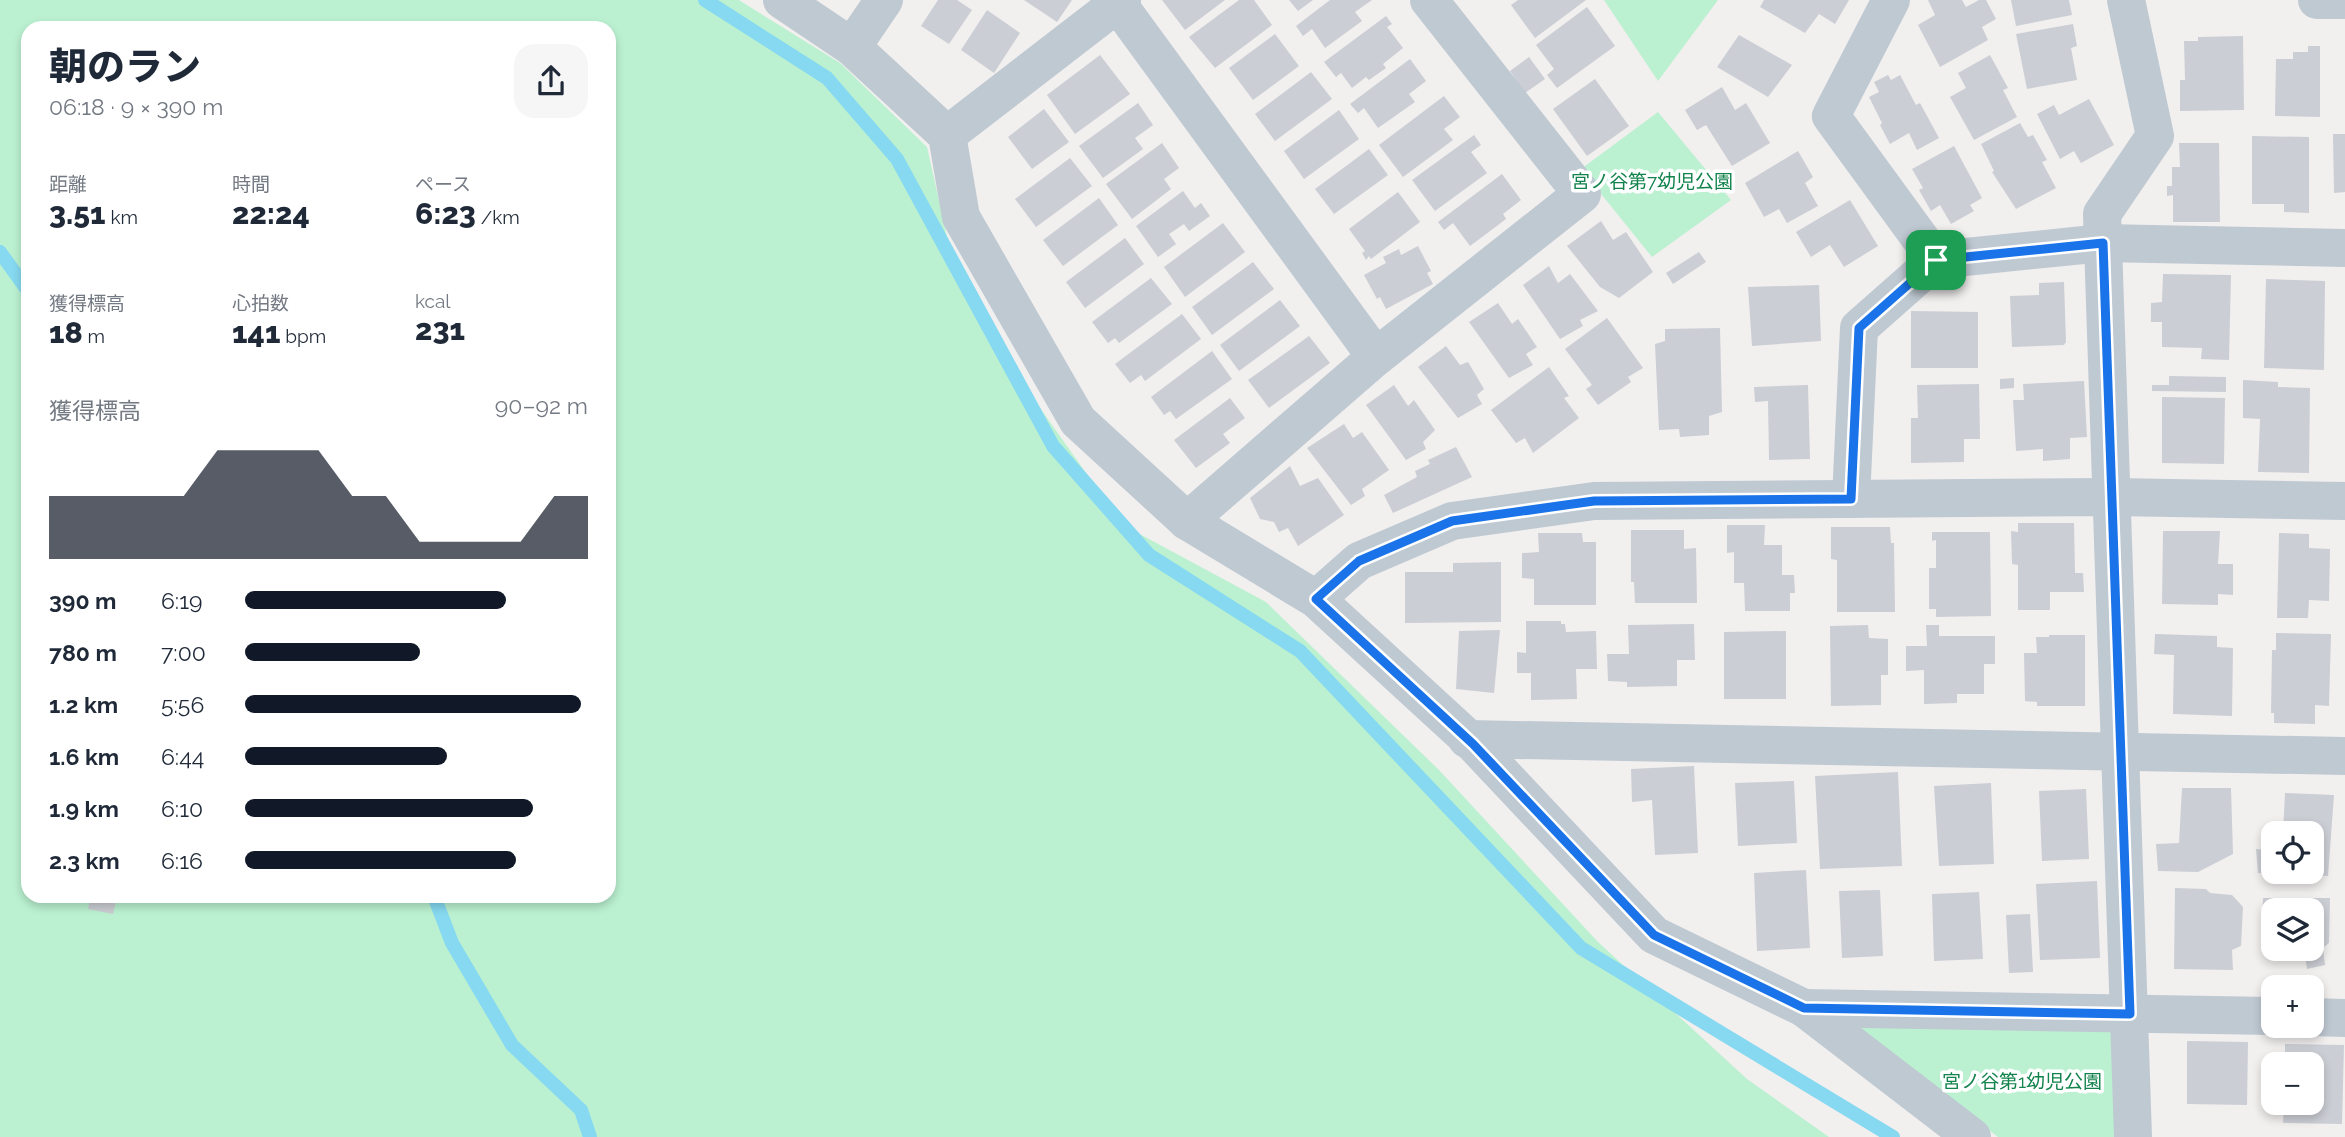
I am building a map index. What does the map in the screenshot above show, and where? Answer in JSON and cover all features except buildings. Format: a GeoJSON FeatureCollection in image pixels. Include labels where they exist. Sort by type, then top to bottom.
{"type":"FeatureCollection","features":[{"type":"Feature","properties":{"kind":"street"},"geometry":{"type":"LineString","coordinates":[[782,0],[852,47],[947,135],[961,217],[1078,421],[1187,521],[1316,599],[1467,739],[1654,935],[1804,1008],[1972,1137]]}},
{"type":"Feature","properties":{"kind":"street"},"geometry":{"type":"LineString","coordinates":[[852,47],[884,0]]}},
{"type":"Feature","properties":{"kind":"street"},"geometry":{"type":"LineString","coordinates":[[1187,521],[1376,356],[1582,194],[1429,0]]}},
{"type":"Feature","properties":{"kind":"street"},"geometry":{"type":"LineString","coordinates":[[1891,0],[1831,116],[1936,260]]}},
{"type":"Feature","properties":{"kind":"street"},"geometry":{"type":"LineString","coordinates":[[2126,0],[2155,136],[2102,214],[2133,1137]]}},
{"type":"Feature","properties":{"kind":"street"},"geometry":{"type":"LineString","coordinates":[[2317,0],[2345,0]]}},
{"type":"Feature","properties":{"kind":"street"},"geometry":{"type":"LineString","coordinates":[[947,135],[1120,2],[1376,356]]}},
{"type":"Feature","properties":{"kind":"street"},"geometry":{"type":"LineString","coordinates":[[1851,499],[1859,328],[1936,260],[2103,243],[2345,248]]}},
{"type":"Feature","properties":{"kind":"street"},"geometry":{"type":"LineString","coordinates":[[1316,599],[1359,561],[1452,521],[1594,501],[2113,497],[2345,501]]}},
{"type":"Feature","properties":{"kind":"street"},"geometry":{"type":"LineString","coordinates":[[1467,739],[2345,756]]}},
{"type":"Feature","properties":{"kind":"street"},"geometry":{"type":"LineString","coordinates":[[1804,1008],[2261,1016]]}},
{"type":"Feature","properties":{"kind":"street"},"geometry":{"type":"LineString","coordinates":[[2324,1017],[2345,1018]]}},
{"type":"Feature","properties":{"kind":"green space"},"geometry":{"type":"Polygon","coordinates":[[[0,0],[739,0],[840,63],[927,147],[950,250],[1023,384],[1123,525],[1266,602],[1439,770],[1598,942],[1747,1079],[1829,1137],[0,1137],[0,0]]]}},
{"type":"Feature","properties":{"kind":"green space"},"geometry":{"type":"Polygon","coordinates":[[[1604,0],[1718,0],[1658,81],[1604,0]]]}},
{"type":"Feature","properties":{"kind":"green space","name":"宮ノ谷第7幼児公園"},"geometry":{"type":"Polygon","coordinates":[[[1658,112],[1731,200],[1652,257],[1581,169],[1658,112]]]}},
{"type":"Feature","properties":{"kind":"green space","name":"宮ノ谷第1幼児公園"},"geometry":{"type":"Polygon","coordinates":[[[1852,1026],[2119,1026],[2121,1137],[1998,1137],[1852,1026]]]}},
{"type":"Feature","properties":{"kind":"waterway"},"geometry":{"type":"LineString","coordinates":[[705,0],[827,78],[897,159],[1053,446],[1149,555],[1300,651],[1581,948],[1893,1137]]}},
{"type":"Feature","properties":{"kind":"waterway"},"geometry":{"type":"LineString","coordinates":[[0,252],[21,281]]}},
{"type":"Feature","properties":{"kind":"waterway"},"geometry":{"type":"LineString","coordinates":[[437,903],[452,943],[512,1045],[581,1110],[590,1137]]}},
{"type":"Feature","properties":{"kind":"route"},"geometry":{"type":"LineString","coordinates":[[2103,243],[2130,1014],[1804,1008],[1654,935],[1473,744],[1316,599],[1359,561],[1452,521],[1594,501],[1851,499],[1859,328],[1936,260],[2103,243]]}}]}
